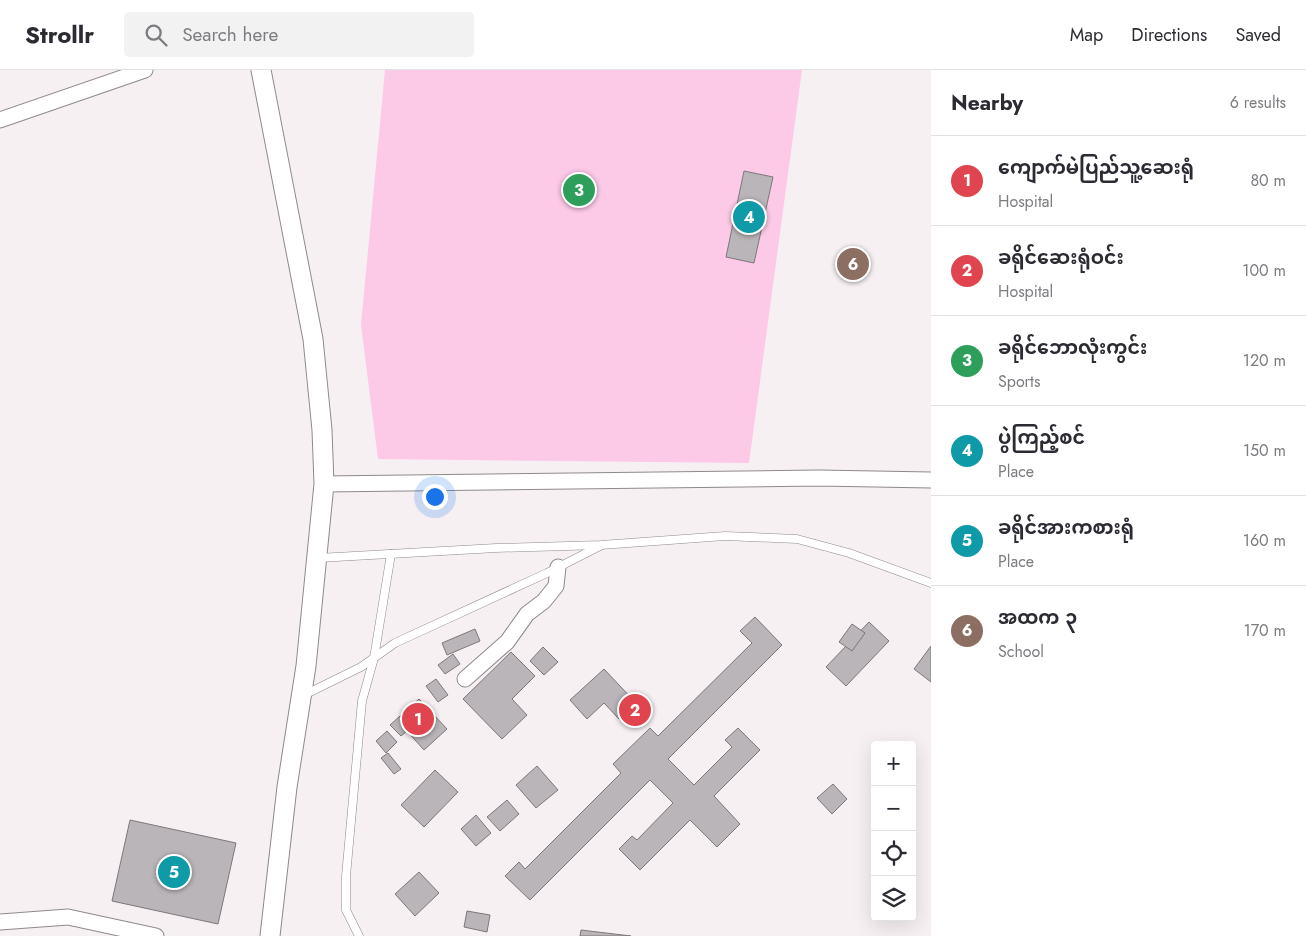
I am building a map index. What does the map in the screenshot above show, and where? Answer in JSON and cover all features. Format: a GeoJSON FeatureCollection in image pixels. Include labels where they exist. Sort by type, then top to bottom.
{"type":"FeatureCollection","features":[{"type":"Feature","properties":{"kind":"street"},"geometry":{"type":"LineString","coordinates":[[0,120],[145,70]]}},
{"type":"Feature","properties":{"kind":"street"},"geometry":{"type":"LineString","coordinates":[[262,70],[313,339],[322,430],[324,484],[318,558],[302,696],[287,787],[270,936]]}},
{"type":"Feature","properties":{"kind":"street"},"geometry":{"type":"LineString","coordinates":[[324,484],[819,478],[931,480]]}},
{"type":"Feature","properties":{"kind":"street"},"geometry":{"type":"LineString","coordinates":[[465,679],[506,642],[527,614],[544,601],[556,586],[558,567]]}},
{"type":"Feature","properties":{"kind":"street"},"geometry":{"type":"LineString","coordinates":[[0,922],[68,917],[156,936]]}},
{"type":"Feature","properties":{"kind":"lane"},"geometry":{"type":"LineString","coordinates":[[318,558],[496,548],[601,545],[725,536],[797,539],[849,553],[931,583]]}},
{"type":"Feature","properties":{"kind":"lane"},"geometry":{"type":"LineString","coordinates":[[302,696],[361,667],[395,643],[601,545]]}},
{"type":"Feature","properties":{"kind":"lane"},"geometry":{"type":"LineString","coordinates":[[358,936],[346,910],[346,876],[362,700],[374,658],[391,554]]}},
{"type":"Feature","properties":{"kind":"shaded area"},"geometry":{"type":"Polygon","coordinates":[[[385,70],[802,70],[749,463],[378,459],[361,325],[385,70]]]}},
{"type":"Feature","properties":{"kind":"building"},"geometry":{"type":"Polygon","coordinates":[[[744,171],[773,177],[754,263],[726,257],[744,171]]]}},
{"type":"Feature","properties":{"kind":"building"},"geometry":{"type":"Polygon","coordinates":[[[755,617],[782,645],[668,759],[694,785],[732,747],[725,740],[738,728],[760,750],[714,796],[740,824],[717,847],[690,820],[640,870],[619,849],[632,836],[637,840],[673,803],[650,780],[530,900],[505,876],[519,862],[525,869],[621,773],[613,764],[650,728],[658,736],[752,643],[740,631],[755,617]]]}},
{"type":"Feature","properties":{"kind":"building"},"geometry":{"type":"Polygon","coordinates":[[[869,622],[889,641],[846,686],[826,667],[869,622]]]}},
{"type":"Feature","properties":{"kind":"building"},"geometry":{"type":"Polygon","coordinates":[[[852,624],[865,633],[852,651],[839,642],[852,624]]]}},
{"type":"Feature","properties":{"kind":"building"},"geometry":{"type":"Polygon","coordinates":[[[475,629],[480,641],[447,655],[442,643],[475,629]]]}},
{"type":"Feature","properties":{"kind":"building"},"geometry":{"type":"Polygon","coordinates":[[[931,646],[931,682],[914,669],[931,646]]]}},
{"type":"Feature","properties":{"kind":"building"},"geometry":{"type":"Polygon","coordinates":[[[543,647],[558,662],[544,675],[530,661],[543,647]]]}},
{"type":"Feature","properties":{"kind":"building"},"geometry":{"type":"Polygon","coordinates":[[[511,652],[535,676],[512,699],[527,715],[502,739],[463,699],[511,652]]]}},
{"type":"Feature","properties":{"kind":"building"},"geometry":{"type":"Polygon","coordinates":[[[453,654],[460,664],[445,674],[438,665],[453,654]]]}},
{"type":"Feature","properties":{"kind":"building"},"geometry":{"type":"Polygon","coordinates":[[[604,669],[636,703],[619,719],[604,703],[587,719],[570,700],[604,669]]]}},
{"type":"Feature","properties":{"kind":"building"},"geometry":{"type":"Polygon","coordinates":[[[436,679],[448,695],[438,702],[426,686],[436,679]]]}},
{"type":"Feature","properties":{"kind":"building"},"geometry":{"type":"Polygon","coordinates":[[[419,699],[447,729],[424,750],[407,731],[401,736],[390,725],[419,699]]]}},
{"type":"Feature","properties":{"kind":"building"},"geometry":{"type":"Polygon","coordinates":[[[387,731],[397,742],[386,753],[376,741],[387,731]]]}},
{"type":"Feature","properties":{"kind":"building"},"geometry":{"type":"Polygon","coordinates":[[[388,753],[401,769],[394,774],[381,758],[388,753]]]}},
{"type":"Feature","properties":{"kind":"building"},"geometry":{"type":"Polygon","coordinates":[[[537,766],[558,790],[536,808],[516,785],[537,766]]]}},
{"type":"Feature","properties":{"kind":"building"},"geometry":{"type":"Polygon","coordinates":[[[435,770],[458,792],[424,827],[401,805],[435,770]]]}},
{"type":"Feature","properties":{"kind":"building"},"geometry":{"type":"Polygon","coordinates":[[[833,784],[847,799],[832,814],[817,798],[833,784]]]}},
{"type":"Feature","properties":{"kind":"building"},"geometry":{"type":"Polygon","coordinates":[[[507,800],[519,814],[500,831],[487,817],[507,800]]]}},
{"type":"Feature","properties":{"kind":"building"},"geometry":{"type":"Polygon","coordinates":[[[476,815],[491,833],[476,846],[461,829],[476,815]]]}},
{"type":"Feature","properties":{"kind":"building"},"geometry":{"type":"Polygon","coordinates":[[[130,820],[236,843],[218,924],[112,901],[130,820]]]}},
{"type":"Feature","properties":{"kind":"building"},"geometry":{"type":"Polygon","coordinates":[[[419,872],[439,893],[415,916],[395,894],[419,872]]]}},
{"type":"Feature","properties":{"kind":"building"},"geometry":{"type":"Polygon","coordinates":[[[467,911],[490,915],[487,932],[464,927],[467,911]]]}},
{"type":"Feature","properties":{"kind":"building"},"geometry":{"type":"Polygon","coordinates":[[[581,930],[631,936],[580,936],[581,930]]]}},
{"type":"Feature","properties":{"kind":"place","name":"ခရိုင်ဘောလုံးကွင်း"},"geometry":{"type":"Point","coordinates":[579,190]}},
{"type":"Feature","properties":{"kind":"place","name":"ပွဲကြည့်စင်"},"geometry":{"type":"Point","coordinates":[749,217]}},
{"type":"Feature","properties":{"kind":"place","name":"အထက ၃"},"geometry":{"type":"Point","coordinates":[853,264]}},
{"type":"Feature","properties":{"kind":"place","name":"ခရိုင်ဆေးရုံဝင်း"},"geometry":{"type":"Point","coordinates":[635,710]}},
{"type":"Feature","properties":{"kind":"place","name":"ကျောက်မဲပြည်သူ့ဆေးရုံ"},"geometry":{"type":"Point","coordinates":[418,719]}},
{"type":"Feature","properties":{"kind":"place","name":"ခရိုင်အားကစားရုံ"},"geometry":{"type":"Point","coordinates":[174,872]}}]}
